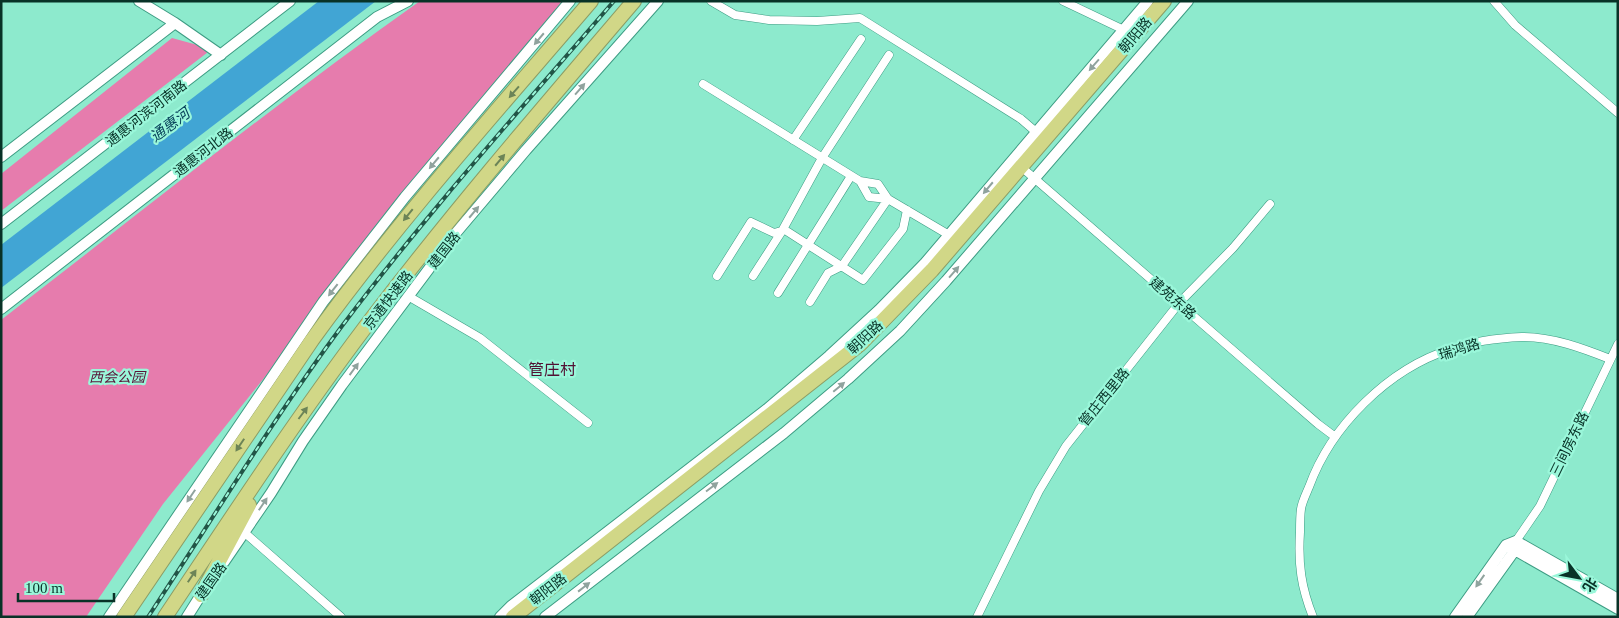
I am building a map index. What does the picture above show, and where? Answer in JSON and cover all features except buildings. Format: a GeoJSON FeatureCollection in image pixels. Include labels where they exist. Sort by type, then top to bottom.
{"type":"FeatureCollection","features":[{"type":"Feature","properties":{"kind":"highway"},"geometry":{"type":"LineString","coordinates":[[124,617],[343,297],[417,204],[591,1]]}},
{"type":"Feature","properties":{"kind":"highway","name":"京通快速路"},"geometry":{"type":"LineString","coordinates":[[166,617],[287,434],[376,314],[440,233],[634,1]]}},
{"type":"Feature","properties":{"kind":"highway"},"geometry":{"type":"LineString","coordinates":[[593,50],[643,1]]}},
{"type":"Feature","properties":{"kind":"highway","name":"朝阳路"},"geometry":{"type":"LineString","coordinates":[[1024,169],[1164,1]]}},
{"type":"Feature","properties":{"kind":"highway","name":"朝阳路"},"geometry":{"type":"LineString","coordinates":[[517,614],[860,344],[932,270],[1173,1]]}},
{"type":"Feature","properties":{"kind":"highway"},"geometry":{"type":"LineString","coordinates":[[201,595],[287,434]]}},
{"type":"Feature","properties":{"kind":"street"},"geometry":{"type":"LineString","coordinates":[[139,1],[221,54]]}},
{"type":"Feature","properties":{"kind":"street","name":"通惠河滨河南路"},"geometry":{"type":"LineString","coordinates":[[1,224],[290,1]]}},
{"type":"Feature","properties":{"kind":"street","name":"通惠河北路"},"geometry":{"type":"LineString","coordinates":[[1,309],[377,18],[408,1]]}},
{"type":"Feature","properties":{"kind":"street"},"geometry":{"type":"LineString","coordinates":[[108,617],[324,302],[405,197],[570,1]]}},
{"type":"Feature","properties":{"kind":"street","name":"建国路"},"geometry":{"type":"LineString","coordinates":[[187,617],[245,533],[303,441],[408,296],[456,234],[526,150],[658,1]]}},
{"type":"Feature","properties":{"kind":"street"},"geometry":{"type":"LineString","coordinates":[[711,1],[735,15],[769,20],[817,21],[860,18],[1021,119],[1036,132]]}},
{"type":"Feature","properties":{"kind":"street"},"geometry":{"type":"LineString","coordinates":[[1063,1],[1124,30]]}},
{"type":"Feature","properties":{"kind":"street","name":"朝阳路"},"geometry":{"type":"LineString","coordinates":[[545,617],[784,433],[848,380],[900,331],[946,281],[1024,169],[1036,132],[1148,1]]}},
{"type":"Feature","properties":{"kind":"street","name":"朝阳路"},"geometry":{"type":"LineString","coordinates":[[500,617],[517,614],[829,356],[885,304],[925,263],[948,235],[1024,169],[1188,1]]}},
{"type":"Feature","properties":{"kind":"street"},"geometry":{"type":"LineString","coordinates":[[1494,1],[1515,25],[1618,113]]}},
{"type":"Feature","properties":{"kind":"street"},"geometry":{"type":"LineString","coordinates":[[1,157],[175,23]]}},
{"type":"Feature","properties":{"kind":"street"},"geometry":{"type":"LineString","coordinates":[[793,140],[860,39]]}},
{"type":"Feature","properties":{"kind":"street"},"geometry":{"type":"LineString","coordinates":[[753,276],[782,231],[822,158],[889,55]]}},
{"type":"Feature","properties":{"kind":"street"},"geometry":{"type":"LineString","coordinates":[[703,84],[860,182],[869,198],[888,199]]}},
{"type":"Feature","properties":{"kind":"street","name":"建苑东路"},"geometry":{"type":"LineString","coordinates":[[1024,169],[1334,436]]}},
{"type":"Feature","properties":{"kind":"street"},"geometry":{"type":"LineString","coordinates":[[778,293],[851,176]]}},
{"type":"Feature","properties":{"kind":"street"},"geometry":{"type":"LineString","coordinates":[[860,182],[878,184],[888,199],[948,235]]}},
{"type":"Feature","properties":{"kind":"street"},"geometry":{"type":"LineString","coordinates":[[810,302],[828,273],[842,266],[888,199]]}},
{"type":"Feature","properties":{"kind":"street","name":"管庄西里路"},"geometry":{"type":"LineString","coordinates":[[977,617],[1038,491],[1066,446],[1179,303],[1233,248],[1270,204]]}},
{"type":"Feature","properties":{"kind":"street"},"geometry":{"type":"LineString","coordinates":[[717,276],[751,222],[774,233],[785,230],[863,280],[903,229],[907,210]]}},
{"type":"Feature","properties":{"kind":"street"},"geometry":{"type":"LineString","coordinates":[[408,296],[480,338],[588,423]]}},
{"type":"Feature","properties":{"kind":"street","name":"瑞鸿路"},"geometry":{"type":"LineString","coordinates":[[1313,617],[1306,600],[1298,560],[1301,508],[1314,473],[1334,436],[1363,403],[1394,378],[1423,361],[1451,349],[1494,339],[1524,337],[1551,340],[1577,346],[1610,359]]}},
{"type":"Feature","properties":{"kind":"street","name":"三间房东路"},"geometry":{"type":"LineString","coordinates":[[1512,545],[1540,506],[1618,344]]}},
{"type":"Feature","properties":{"kind":"street"},"geometry":{"type":"LineString","coordinates":[[245,533],[341,617]]}},
{"type":"Feature","properties":{"kind":"street"},"geometry":{"type":"LineString","coordinates":[[1512,545],[1618,600]]}},
{"type":"Feature","properties":{"kind":"street"},"geometry":{"type":"LineString","coordinates":[[1512,545],[1618,609]]}},
{"type":"Feature","properties":{"kind":"street"},"geometry":{"type":"LineString","coordinates":[[1455,617],[1512,545]]}},
{"type":"Feature","properties":{"kind":"street"},"geometry":{"type":"LineString","coordinates":[[1467,617],[1512,545]]}},
{"type":"Feature","properties":{"kind":"green space","name":"西会公园"},"geometry":{"type":"Polygon","coordinates":[[[420,1],[566,1],[163,504],[86,617],[1,617],[1,320],[261,118],[420,1]]]}},
{"type":"Feature","properties":{"kind":"green space"},"geometry":{"type":"Polygon","coordinates":[[[172,38],[212,49],[1,211],[1,174],[172,38]]]}},
{"type":"Feature","properties":{"kind":"water","name":"通惠河"},"geometry":{"type":"Polygon","coordinates":[[[319,1],[376,1],[1,288],[1,245],[319,1]]]}},
{"type":"Feature","properties":{"kind":"railway"},"geometry":{"type":"LineString","coordinates":[[148,617],[267,433],[342,326],[441,202],[614,1]]}},
{"type":"Feature","properties":{"kind":"district","name":"管庄村"},"geometry":{"type":"Point","coordinates":[552,369]}}]}
